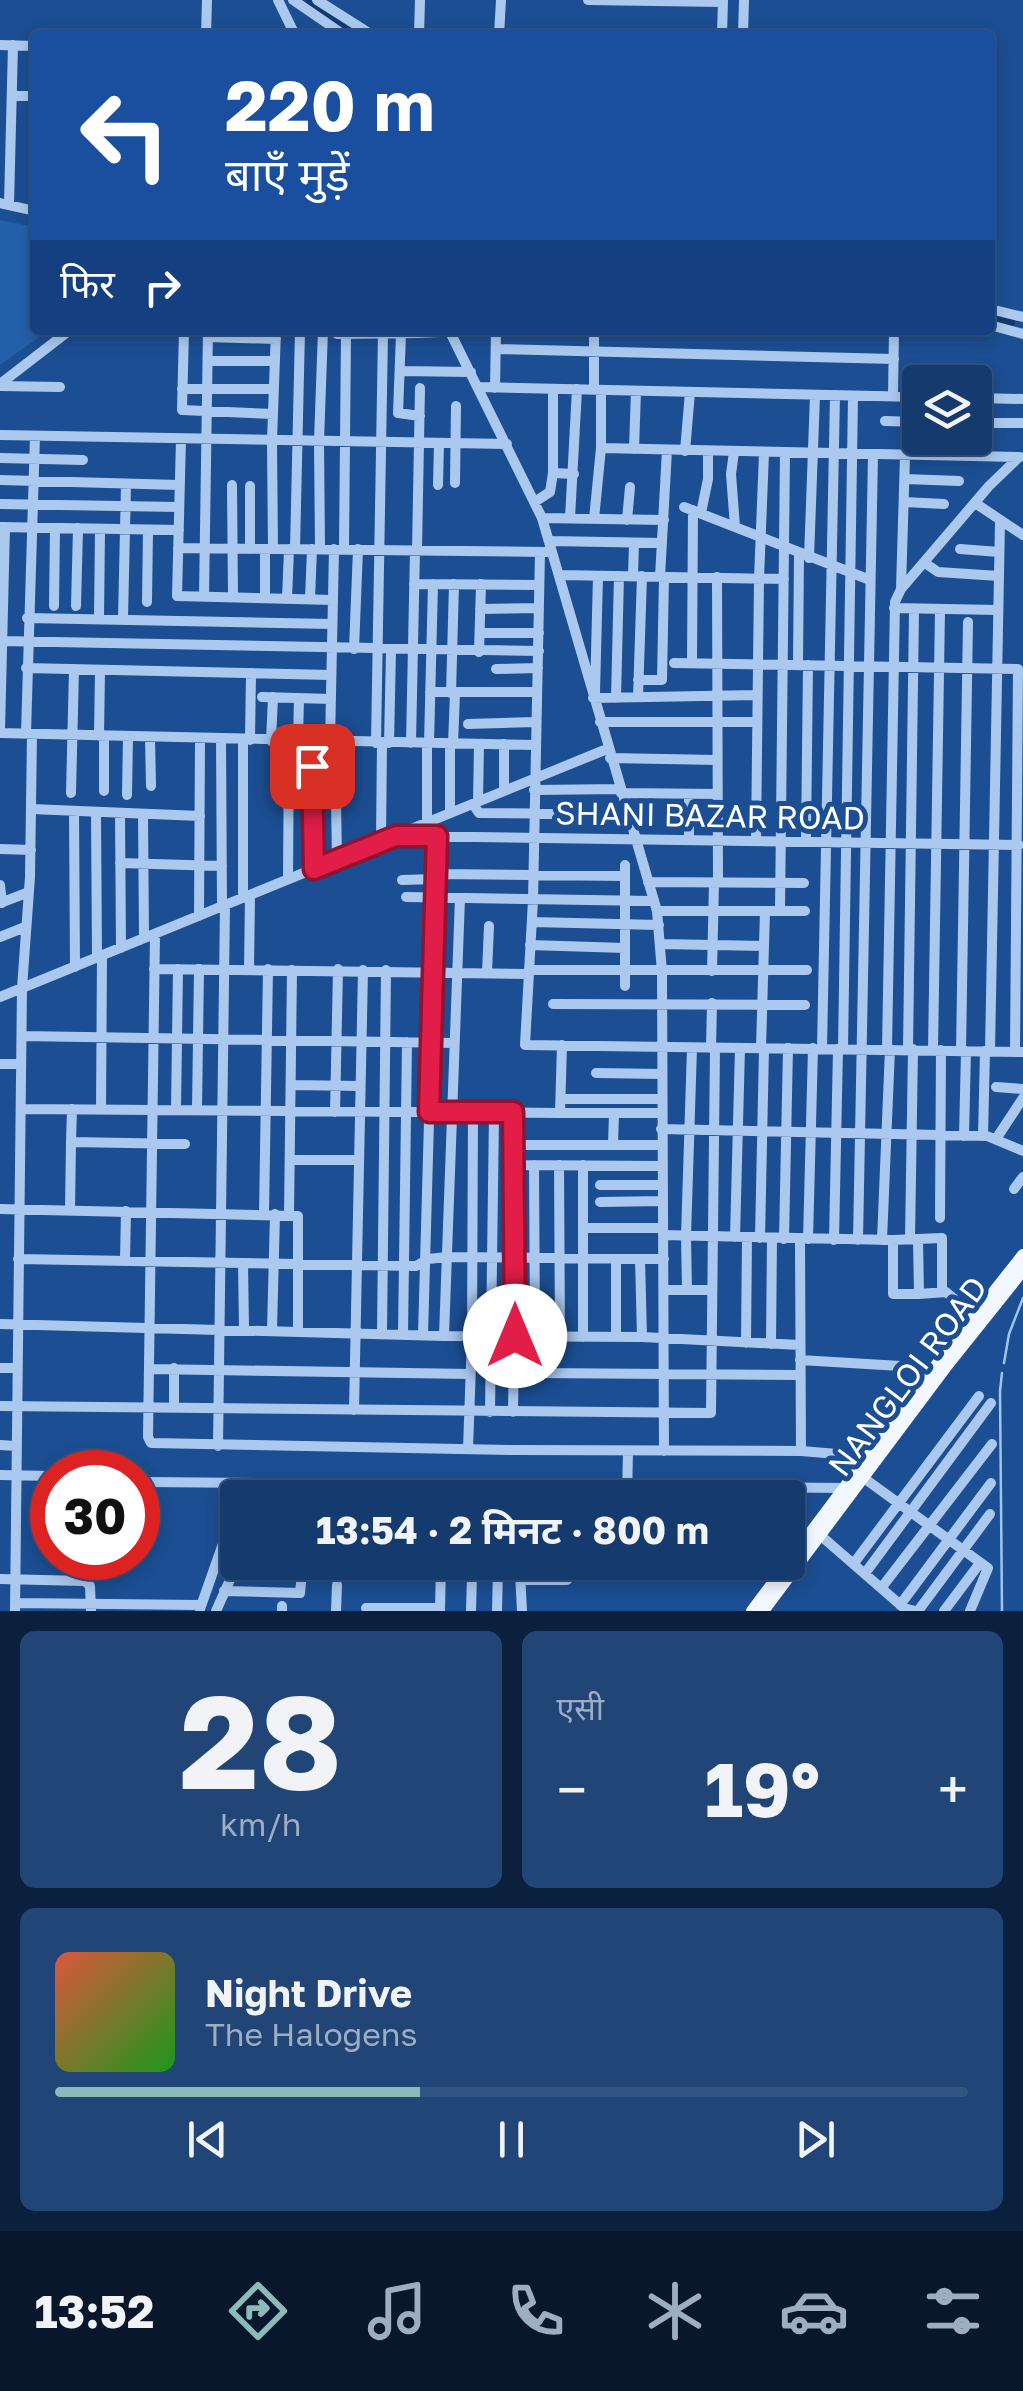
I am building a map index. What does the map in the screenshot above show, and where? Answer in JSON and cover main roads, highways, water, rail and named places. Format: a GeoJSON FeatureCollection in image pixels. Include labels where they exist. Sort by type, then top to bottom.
{"type":"FeatureCollection","features":[{"type":"Feature","properties":{"kind":"main road"},"geometry":{"type":"LineString","coordinates":[[874,1457],[934,1368],[1023,1255]]}},
{"type":"Feature","properties":{"kind":"main road","name":"NANGLOI ROAD"},"geometry":{"type":"LineString","coordinates":[[763,1611],[860,1475],[1023,1270]]}},
{"type":"Feature","properties":{"kind":"main road"},"geometry":{"type":"LineString","coordinates":[[752,1611],[845,1488],[860,1475]]}},
{"type":"Feature","properties":{"kind":"waterway"},"geometry":{"type":"LineString","coordinates":[[309,0],[353,30]]}},
{"type":"Feature","properties":{"kind":"waterway"},"geometry":{"type":"LineString","coordinates":[[995,317],[1011,322]]}},
{"type":"Feature","properties":{"kind":"waterway"},"geometry":{"type":"LineString","coordinates":[[1004,1363],[1009,1334],[1023,1298]]}},
{"type":"Feature","properties":{"kind":"waterway"},"geometry":{"type":"LineString","coordinates":[[1002,1373],[1002,1611]]}}]}
